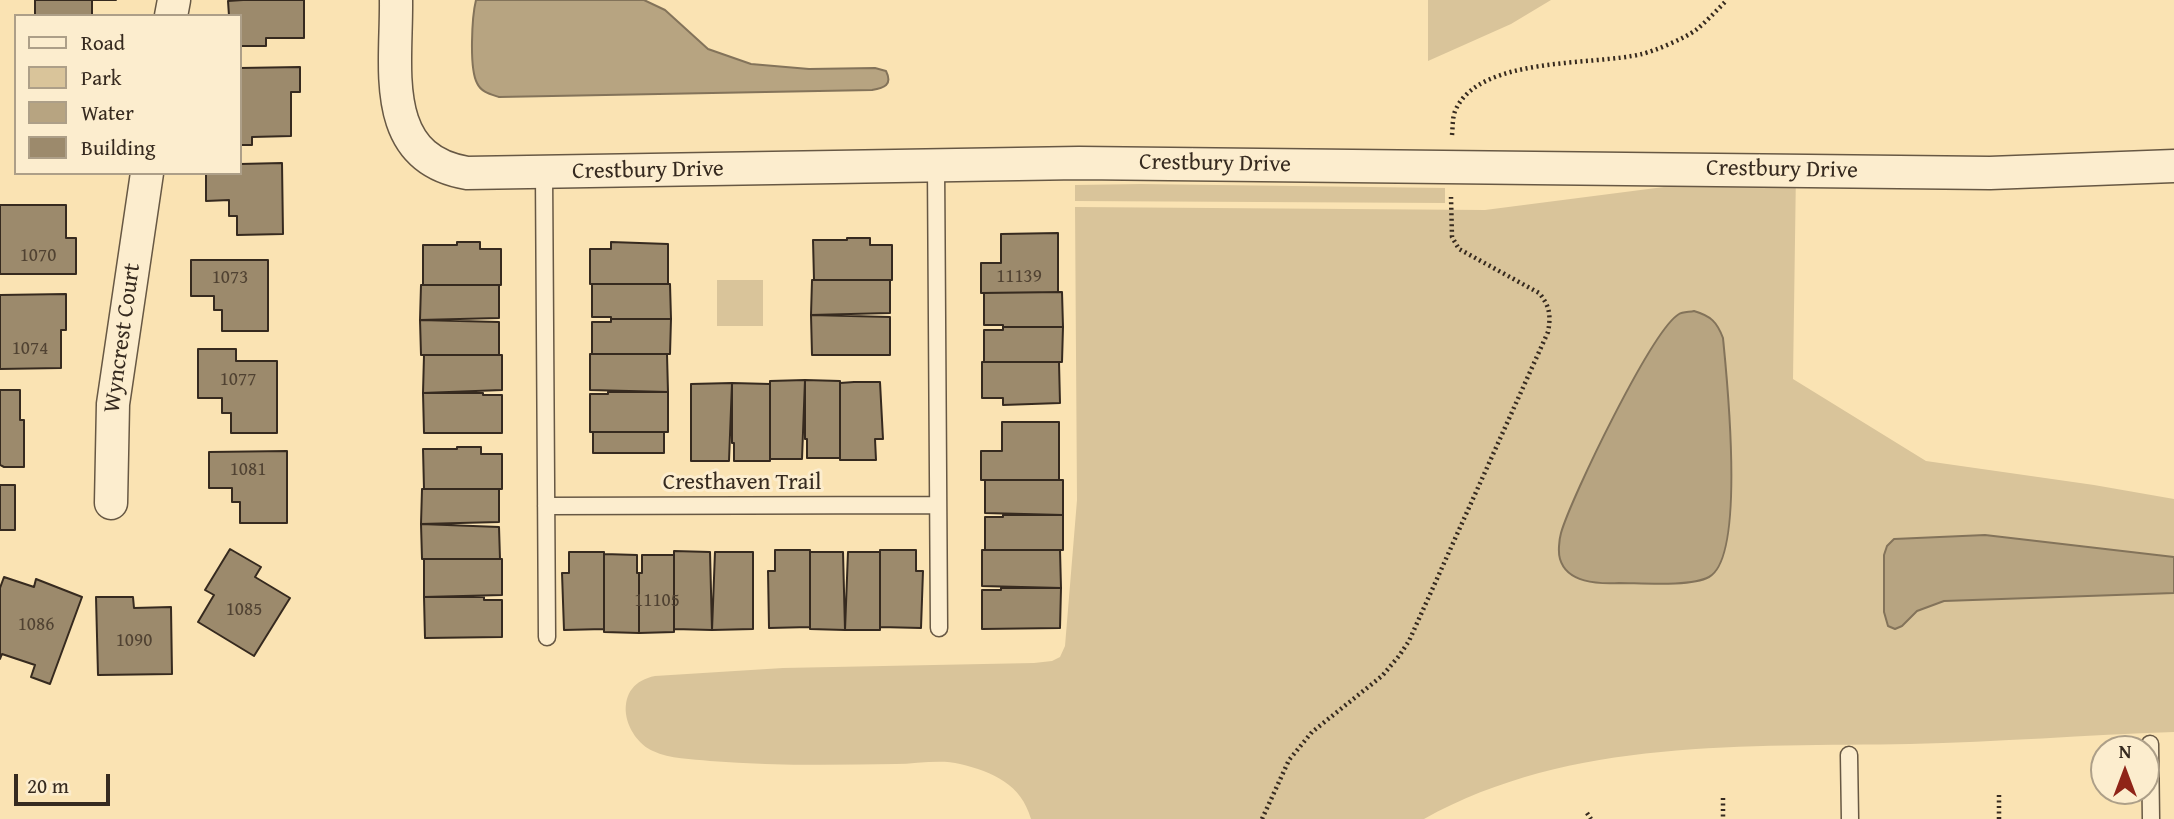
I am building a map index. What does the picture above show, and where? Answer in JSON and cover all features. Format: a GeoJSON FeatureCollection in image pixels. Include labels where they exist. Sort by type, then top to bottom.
{"type":"FeatureCollection","features":[{"type":"Feature","properties":{"kind":"street","name":"Crestbury Drive"},"geometry":{"type":"LineString","coordinates":[[396,0],[398,110],[404,128],[415,147],[433,162],[454,171],[475,174],[936,165],[1152,164],[1990,173],[2174,166]]}},
{"type":"Feature","properties":{"kind":"street","name":"Wyncrest Court"},"geometry":{"type":"LineString","coordinates":[[111,503],[113,404],[147,175]]}},
{"type":"Feature","properties":{"kind":"lane"},"geometry":{"type":"LineString","coordinates":[[936,165],[939,628]]}},
{"type":"Feature","properties":{"kind":"lane"},"geometry":{"type":"LineString","coordinates":[[544,173],[547,637]]}},
{"type":"Feature","properties":{"kind":"lane","name":"Cresthaven Trail"},"geometry":{"type":"LineString","coordinates":[[546,506],[938,505]]}},
{"type":"Feature","properties":{"kind":"lane"},"geometry":{"type":"LineString","coordinates":[[1849,755],[1850,819]]}},
{"type":"Feature","properties":{"kind":"path"},"geometry":{"type":"LineString","coordinates":[[1452,130],[1455,110],[1463,98],[1480,84],[1500,74],[1537,66],[1644,54],[1695,31],[1727,0]]}},
{"type":"Feature","properties":{"kind":"path"},"geometry":{"type":"LineString","coordinates":[[1262,819],[1289,760],[1311,732],[1382,676],[1409,641],[1548,332],[1551,317],[1547,303],[1539,293],[1459,249],[1452,237],[1451,207]]}},
{"type":"Feature","properties":{"kind":"path"},"geometry":{"type":"LineString","coordinates":[[1999,794],[1999,819]]}},
{"type":"Feature","properties":{"kind":"path"},"geometry":{"type":"LineString","coordinates":[[1723,798],[1723,819]]}},
{"type":"Feature","properties":{"kind":"path"},"geometry":{"type":"LineString","coordinates":[[1587,813],[1591,819]]}},
{"type":"Feature","properties":{"kind":"green space"},"geometry":{"type":"Polygon","coordinates":[[[1428,0],[1551,0],[1511,24],[1428,61],[1428,0]]]}},
{"type":"Feature","properties":{"kind":"green space"},"geometry":{"type":"Polygon","coordinates":[[[1796,170],[1793,379],[1926,461],[2174,499],[2174,732],[1943,743],[1723,747],[1661,752],[1599,760],[1539,773],[1480,792],[1424,819],[1031,819],[1020,797],[1004,781],[984,771],[960,764],[734,763],[660,754],[648,748],[635,736],[626,714],[629,694],[637,684],[655,676],[783,668],[1034,663],[1060,657],[1065,646],[1077,500],[1075,207],[1485,210],[1796,170]]]}},
{"type":"Feature","properties":{"kind":"green space"},"geometry":{"type":"Polygon","coordinates":[[[1075,185],[1445,188],[1445,203],[1075,201],[1075,185]]]}},
{"type":"Feature","properties":{"kind":"green space"},"geometry":{"type":"Polygon","coordinates":[[[717,280],[763,280],[763,326],[717,326],[717,280]]]}},
{"type":"Feature","properties":{"kind":"water"},"geometry":{"type":"Polygon","coordinates":[[[476,0],[644,0],[665,10],[708,49],[751,64],[809,69],[875,68],[886,71],[888,83],[872,90],[499,97],[481,89],[474,76],[472,42],[476,0]]]}},
{"type":"Feature","properties":{"kind":"water"},"geometry":{"type":"Polygon","coordinates":[[[1694,311],[1713,320],[1723,338],[1730,426],[1731,503],[1727,537],[1720,563],[1709,577],[1690,582],[1602,583],[1576,577],[1564,567],[1559,556],[1559,546],[1561,533],[1580,486],[1632,381],[1651,350],[1679,314],[1694,311]]]}},
{"type":"Feature","properties":{"kind":"water"},"geometry":{"type":"Polygon","coordinates":[[[1985,535],[2174,557],[2174,593],[1944,601],[1917,611],[1902,626],[1895,629],[1888,626],[1884,612],[1884,555],[1887,546],[1894,539],[1985,535]]]}},
{"type":"Feature","properties":{"kind":"building"},"geometry":{"type":"Polygon","coordinates":[[[35,0],[92,0],[92,14],[35,14],[35,0]]]}},
{"type":"Feature","properties":{"kind":"building"},"geometry":{"type":"Polygon","coordinates":[[[304,0],[304,38],[266,38],[266,46],[242,46],[242,14],[229,14],[228,1],[304,0]]]}},
{"type":"Feature","properties":{"kind":"building"},"geometry":{"type":"Polygon","coordinates":[[[300,67],[300,92],[291,92],[291,136],[252,137],[252,145],[242,145],[242,68],[300,67]]]}},
{"type":"Feature","properties":{"kind":"building"},"geometry":{"type":"Polygon","coordinates":[[[282,163],[283,234],[237,235],[237,216],[229,216],[229,200],[206,201],[206,175],[242,175],[242,164],[282,163]]]}},
{"type":"Feature","properties":{"kind":"building"},"geometry":{"type":"Polygon","coordinates":[[[0,205],[66,205],[66,238],[76,238],[76,274],[0,274],[0,205]]]}},
{"type":"Feature","properties":{"kind":"building"},"geometry":{"type":"Polygon","coordinates":[[[1058,233],[1058,292],[981,293],[981,263],[1001,263],[1001,234],[1058,233]]]}},
{"type":"Feature","properties":{"kind":"building"},"geometry":{"type":"Polygon","coordinates":[[[870,238],[870,245],[892,245],[892,280],[814,280],[813,240],[870,238]]]}},
{"type":"Feature","properties":{"kind":"building"},"geometry":{"type":"Polygon","coordinates":[[[457,242],[480,242],[480,249],[501,249],[501,285],[423,285],[423,245],[457,245],[457,242]]]}},
{"type":"Feature","properties":{"kind":"building"},"geometry":{"type":"Polygon","coordinates":[[[611,242],[668,244],[668,284],[590,284],[590,249],[611,249],[611,242]]]}},
{"type":"Feature","properties":{"kind":"building"},"geometry":{"type":"Polygon","coordinates":[[[191,260],[268,260],[268,331],[222,331],[222,310],[214,310],[214,296],[191,296],[191,260]]]}},
{"type":"Feature","properties":{"kind":"building"},"geometry":{"type":"Polygon","coordinates":[[[812,280],[890,280],[890,313],[811,315],[812,280]]]}},
{"type":"Feature","properties":{"kind":"building"},"geometry":{"type":"Polygon","coordinates":[[[592,284],[670,284],[671,319],[592,317],[592,284]]]}},
{"type":"Feature","properties":{"kind":"building"},"geometry":{"type":"Polygon","coordinates":[[[421,285],[499,285],[499,318],[420,320],[421,285]]]}},
{"type":"Feature","properties":{"kind":"building"},"geometry":{"type":"Polygon","coordinates":[[[1062,292],[1063,327],[984,325],[984,293],[1062,292]]]}},
{"type":"Feature","properties":{"kind":"building"},"geometry":{"type":"Polygon","coordinates":[[[66,294],[66,330],[61,330],[61,368],[0,369],[0,295],[66,294]]]}},
{"type":"Feature","properties":{"kind":"building"},"geometry":{"type":"Polygon","coordinates":[[[811,315],[890,317],[890,355],[812,355],[811,315]]]}},
{"type":"Feature","properties":{"kind":"building"},"geometry":{"type":"Polygon","coordinates":[[[611,319],[671,319],[670,354],[592,354],[592,322],[611,322],[611,319]]]}},
{"type":"Feature","properties":{"kind":"building"},"geometry":{"type":"Polygon","coordinates":[[[420,320],[499,322],[499,355],[421,355],[420,320]]]}},
{"type":"Feature","properties":{"kind":"building"},"geometry":{"type":"Polygon","coordinates":[[[1003,327],[1063,327],[1062,362],[984,362],[984,330],[1003,330],[1003,327]]]}},
{"type":"Feature","properties":{"kind":"building"},"geometry":{"type":"Polygon","coordinates":[[[198,349],[236,349],[236,361],[277,361],[277,433],[231,433],[231,413],[222,413],[222,398],[198,398],[198,349]]]}},
{"type":"Feature","properties":{"kind":"building"},"geometry":{"type":"Polygon","coordinates":[[[590,354],[667,354],[668,392],[590,390],[590,354]]]}},
{"type":"Feature","properties":{"kind":"building"},"geometry":{"type":"Polygon","coordinates":[[[424,355],[502,355],[502,390],[423,393],[424,355]]]}},
{"type":"Feature","properties":{"kind":"building"},"geometry":{"type":"Polygon","coordinates":[[[982,362],[1059,362],[1060,403],[1003,405],[1003,398],[982,398],[982,362]]]}},
{"type":"Feature","properties":{"kind":"building"},"geometry":{"type":"Polygon","coordinates":[[[805,380],[840,381],[840,458],[807,458],[805,380]]]}},
{"type":"Feature","properties":{"kind":"building"},"geometry":{"type":"Polygon","coordinates":[[[805,380],[802,459],[770,459],[770,381],[805,380]]]}},
{"type":"Feature","properties":{"kind":"building"},"geometry":{"type":"Polygon","coordinates":[[[880,382],[883,439],[875,439],[876,460],[840,460],[840,383],[880,382]]]}},
{"type":"Feature","properties":{"kind":"building"},"geometry":{"type":"Polygon","coordinates":[[[732,383],[770,384],[770,461],[734,461],[732,383]]]}},
{"type":"Feature","properties":{"kind":"building"},"geometry":{"type":"Polygon","coordinates":[[[732,383],[729,461],[691,461],[691,384],[732,383]]]}},
{"type":"Feature","properties":{"kind":"building"},"geometry":{"type":"Polygon","coordinates":[[[0,390],[20,390],[20,420],[24,420],[24,467],[0,465],[0,390]]]}},
{"type":"Feature","properties":{"kind":"building"},"geometry":{"type":"Polygon","coordinates":[[[668,392],[668,432],[590,432],[590,394],[668,392]]]}},
{"type":"Feature","properties":{"kind":"building"},"geometry":{"type":"Polygon","coordinates":[[[423,393],[502,395],[502,433],[424,433],[423,393]]]}},
{"type":"Feature","properties":{"kind":"building"},"geometry":{"type":"Polygon","coordinates":[[[1002,422],[1059,422],[1059,480],[981,480],[981,451],[1002,451],[1002,422]]]}},
{"type":"Feature","properties":{"kind":"building"},"geometry":{"type":"Polygon","coordinates":[[[593,432],[664,432],[664,453],[593,453],[593,432]]]}},
{"type":"Feature","properties":{"kind":"building"},"geometry":{"type":"Polygon","coordinates":[[[481,447],[481,454],[502,454],[502,489],[424,489],[423,449],[481,447]]]}},
{"type":"Feature","properties":{"kind":"building"},"geometry":{"type":"Polygon","coordinates":[[[287,451],[287,523],[240,523],[240,502],[232,502],[232,488],[209,488],[209,452],[287,451]]]}},
{"type":"Feature","properties":{"kind":"building"},"geometry":{"type":"Polygon","coordinates":[[[985,480],[1063,480],[1063,515],[985,513],[985,480]]]}},
{"type":"Feature","properties":{"kind":"building"},"geometry":{"type":"Polygon","coordinates":[[[0,485],[15,485],[15,530],[0,530],[0,485]]]}},
{"type":"Feature","properties":{"kind":"building"},"geometry":{"type":"Polygon","coordinates":[[[422,489],[499,489],[499,522],[421,524],[422,489]]]}},
{"type":"Feature","properties":{"kind":"building"},"geometry":{"type":"Polygon","coordinates":[[[1063,515],[1063,550],[985,550],[985,517],[1063,515]]]}},
{"type":"Feature","properties":{"kind":"building"},"geometry":{"type":"Polygon","coordinates":[[[421,524],[499,527],[500,559],[422,559],[421,524]]]}},
{"type":"Feature","properties":{"kind":"building"},"geometry":{"type":"Polygon","coordinates":[[[230,549],[261,567],[255,577],[290,598],[254,656],[198,622],[214,595],[205,590],[230,549]]]}},
{"type":"Feature","properties":{"kind":"building"},"geometry":{"type":"Polygon","coordinates":[[[775,550],[810,550],[810,627],[769,628],[768,571],[775,571],[775,550]]]}},
{"type":"Feature","properties":{"kind":"building"},"geometry":{"type":"Polygon","coordinates":[[[880,550],[916,550],[916,571],[923,571],[921,628],[880,627],[880,550]]]}},
{"type":"Feature","properties":{"kind":"building"},"geometry":{"type":"Polygon","coordinates":[[[982,550],[1060,550],[1061,588],[982,586],[982,550]]]}},
{"type":"Feature","properties":{"kind":"building"},"geometry":{"type":"Polygon","coordinates":[[[674,551],[710,552],[712,630],[674,629],[674,551]]]}},
{"type":"Feature","properties":{"kind":"building"},"geometry":{"type":"Polygon","coordinates":[[[569,552],[604,552],[604,629],[564,630],[562,573],[569,573],[569,552]]]}},
{"type":"Feature","properties":{"kind":"building"},"geometry":{"type":"Polygon","coordinates":[[[715,552],[753,552],[753,629],[712,630],[715,552]]]}},
{"type":"Feature","properties":{"kind":"building"},"geometry":{"type":"Polygon","coordinates":[[[810,552],[843,552],[845,630],[810,629],[810,552]]]}},
{"type":"Feature","properties":{"kind":"building"},"geometry":{"type":"Polygon","coordinates":[[[848,552],[880,552],[880,630],[845,630],[848,552]]]}},
{"type":"Feature","properties":{"kind":"building"},"geometry":{"type":"Polygon","coordinates":[[[604,554],[637,555],[639,633],[604,632],[604,554]]]}},
{"type":"Feature","properties":{"kind":"building"},"geometry":{"type":"Polygon","coordinates":[[[642,555],[674,555],[674,632],[639,633],[639,573],[642,573],[642,555]]]}},
{"type":"Feature","properties":{"kind":"building"},"geometry":{"type":"Polygon","coordinates":[[[424,559],[502,559],[502,595],[424,597],[424,559]]]}},
{"type":"Feature","properties":{"kind":"building"},"geometry":{"type":"Polygon","coordinates":[[[4,577],[34,587],[36,579],[82,597],[50,684],[31,677],[35,665],[2,654],[0,659],[0,588],[4,577]]]}},
{"type":"Feature","properties":{"kind":"building"},"geometry":{"type":"Polygon","coordinates":[[[1061,588],[1060,628],[982,629],[982,590],[1061,588]]]}},
{"type":"Feature","properties":{"kind":"building"},"geometry":{"type":"Polygon","coordinates":[[[96,597],[133,597],[134,608],[171,607],[172,674],[98,675],[96,597]]]}},
{"type":"Feature","properties":{"kind":"building"},"geometry":{"type":"Polygon","coordinates":[[[424,597],[484,597],[484,600],[502,600],[502,637],[425,638],[424,597]]]}}]}
